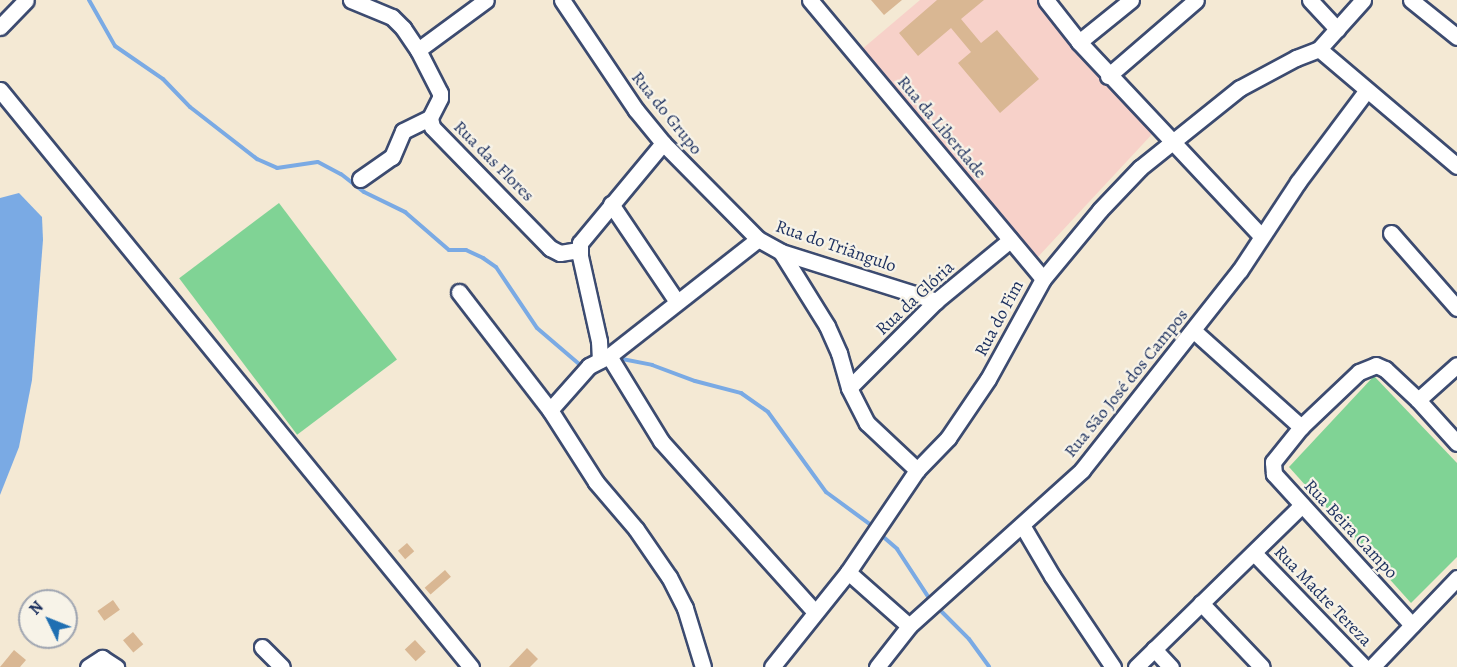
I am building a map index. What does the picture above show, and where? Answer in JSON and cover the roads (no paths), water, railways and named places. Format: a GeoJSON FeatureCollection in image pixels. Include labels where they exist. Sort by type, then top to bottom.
{"type":"FeatureCollection","features":[{"type":"Feature","properties":{"kind":"street"},"geometry":{"type":"LineString","coordinates":[[0,27],[26,0]]}},
{"type":"Feature","properties":{"kind":"street","name":"Rua das Flores"},"geometry":{"type":"LineString","coordinates":[[351,0],[392,17],[403,28],[418,50],[440,93],[430,118],[432,127],[550,248],[560,253],[579,250]]}},
{"type":"Feature","properties":{"kind":"street"},"geometry":{"type":"LineString","coordinates":[[418,50],[486,0]]}},
{"type":"Feature","properties":{"kind":"street","name":"Rua do Grupo"},"geometry":{"type":"LineString","coordinates":[[562,0],[629,101],[663,143],[758,239]]}},
{"type":"Feature","properties":{"kind":"street","name":"Rua da Liberdade"},"geometry":{"type":"LineString","coordinates":[[810,0],[1043,279]]}},
{"type":"Feature","properties":{"kind":"street"},"geometry":{"type":"LineString","coordinates":[[1046,0],[1108,76],[1261,236]]}},
{"type":"Feature","properties":{"kind":"street"},"geometry":{"type":"LineString","coordinates":[[1079,42],[1131,0]]}},
{"type":"Feature","properties":{"kind":"street"},"geometry":{"type":"LineString","coordinates":[[1108,76],[1196,0]]}},
{"type":"Feature","properties":{"kind":"street"},"geometry":{"type":"LineString","coordinates":[[1310,0],[1337,29]]}},
{"type":"Feature","properties":{"kind":"street"},"geometry":{"type":"LineString","coordinates":[[1363,0],[1319,49],[1457,166]]}},
{"type":"Feature","properties":{"kind":"street"},"geometry":{"type":"LineString","coordinates":[[1411,0],[1457,37]]}},
{"type":"Feature","properties":{"kind":"street","name":"Rua do Fim"},"geometry":{"type":"LineString","coordinates":[[772,667],[848,572],[916,470],[948,438],[988,379],[1043,279],[1140,168],[1240,88],[1296,58],[1319,49]]}},
{"type":"Feature","properties":{"kind":"street"},"geometry":{"type":"LineString","coordinates":[[0,90],[471,667]]}},
{"type":"Feature","properties":{"kind":"street","name":"Rua São José dos Campos"},"geometry":{"type":"LineString","coordinates":[[884,664],[909,626],[1082,470],[1240,270],[1261,236],[1366,91]]}},
{"type":"Feature","properties":{"kind":"street"},"geometry":{"type":"LineString","coordinates":[[360,179],[393,157],[403,131],[430,118]]}},
{"type":"Feature","properties":{"kind":"street"},"geometry":{"type":"LineString","coordinates":[[663,143],[583,237],[579,250],[603,354],[661,441],[815,612]]}},
{"type":"Feature","properties":{"kind":"street"},"geometry":{"type":"LineString","coordinates":[[611,204],[677,302]]}},
{"type":"Feature","properties":{"kind":"street"},"geometry":{"type":"LineString","coordinates":[[1391,233],[1457,308]]}},
{"type":"Feature","properties":{"kind":"street"},"geometry":{"type":"LineString","coordinates":[[550,410],[589,366],[603,354],[677,302],[758,239]]}},
{"type":"Feature","properties":{"kind":"street","name":"Rua do Triângulo"},"geometry":{"type":"LineString","coordinates":[[758,239],[781,252],[936,301]]}},
{"type":"Feature","properties":{"kind":"street","name":"Rua da Glória"},"geometry":{"type":"LineString","coordinates":[[849,388],[936,301],[1010,240]]}},
{"type":"Feature","properties":{"kind":"street"},"geometry":{"type":"LineString","coordinates":[[781,252],[826,326],[839,353],[849,388],[867,423],[916,470]]}},
{"type":"Feature","properties":{"kind":"street"},"geometry":{"type":"LineString","coordinates":[[459,292],[550,410],[596,482],[636,529],[669,577],[685,608],[703,667]]}},
{"type":"Feature","properties":{"kind":"street"},"geometry":{"type":"LineString","coordinates":[[1194,331],[1301,427],[1359,372],[1377,365],[1385,369],[1418,400],[1457,443]]}},
{"type":"Feature","properties":{"kind":"street"},"geometry":{"type":"LineString","coordinates":[[1418,400],[1457,365]]}},
{"type":"Feature","properties":{"kind":"street","name":"Rua Beira Campo"},"geometry":{"type":"LineString","coordinates":[[1301,427],[1276,457],[1272,468],[1274,474],[1412,625]]}},
{"type":"Feature","properties":{"kind":"street"},"geometry":{"type":"LineString","coordinates":[[1136,667],[1302,505]]}},
{"type":"Feature","properties":{"kind":"street"},"geometry":{"type":"LineString","coordinates":[[1022,525],[1052,576],[1113,667]]}},
{"type":"Feature","properties":{"kind":"street","name":"Rua Madre Tereza"},"geometry":{"type":"LineString","coordinates":[[1254,553],[1364,667]]}},
{"type":"Feature","properties":{"kind":"street"},"geometry":{"type":"LineString","coordinates":[[848,572],[909,626]]}},
{"type":"Feature","properties":{"kind":"street"},"geometry":{"type":"LineString","coordinates":[[1372,667],[1457,578]]}},
{"type":"Feature","properties":{"kind":"street"},"geometry":{"type":"LineString","coordinates":[[1202,603],[1262,667]]}},
{"type":"Feature","properties":{"kind":"street"},"geometry":{"type":"LineString","coordinates":[[262,647],[282,667]]}},
{"type":"Feature","properties":{"kind":"street"},"geometry":{"type":"LineString","coordinates":[[1154,649],[1172,667]]}},
{"type":"Feature","properties":{"kind":"street"},"geometry":{"type":"LineString","coordinates":[[88,667],[102,658],[109,660],[116,667]]}},
{"type":"Feature","properties":{"kind":"water"},"geometry":{"type":"Polygon","coordinates":[[[19,193],[42,217],[43,240],[32,380],[19,447],[0,495],[0,198],[19,193]]]}},
{"type":"Feature","properties":{"kind":"waterway"},"geometry":{"type":"LineString","coordinates":[[89,0],[115,46],[163,79],[190,107],[257,159],[277,168],[318,162],[341,174],[364,192],[405,212],[449,250],[466,250],[483,258],[496,267],[537,328],[579,364],[585,363]]}},
{"type":"Feature","properties":{"kind":"waterway"},"geometry":{"type":"LineString","coordinates":[[617,358],[652,365],[695,381],[741,393],[768,412],[826,492],[871,525]]}},
{"type":"Feature","properties":{"kind":"waterway"},"geometry":{"type":"LineString","coordinates":[[880,534],[897,549],[929,598]]}},
{"type":"Feature","properties":{"kind":"waterway"},"geometry":{"type":"LineString","coordinates":[[942,612],[969,639],[989,667]]}}]}
